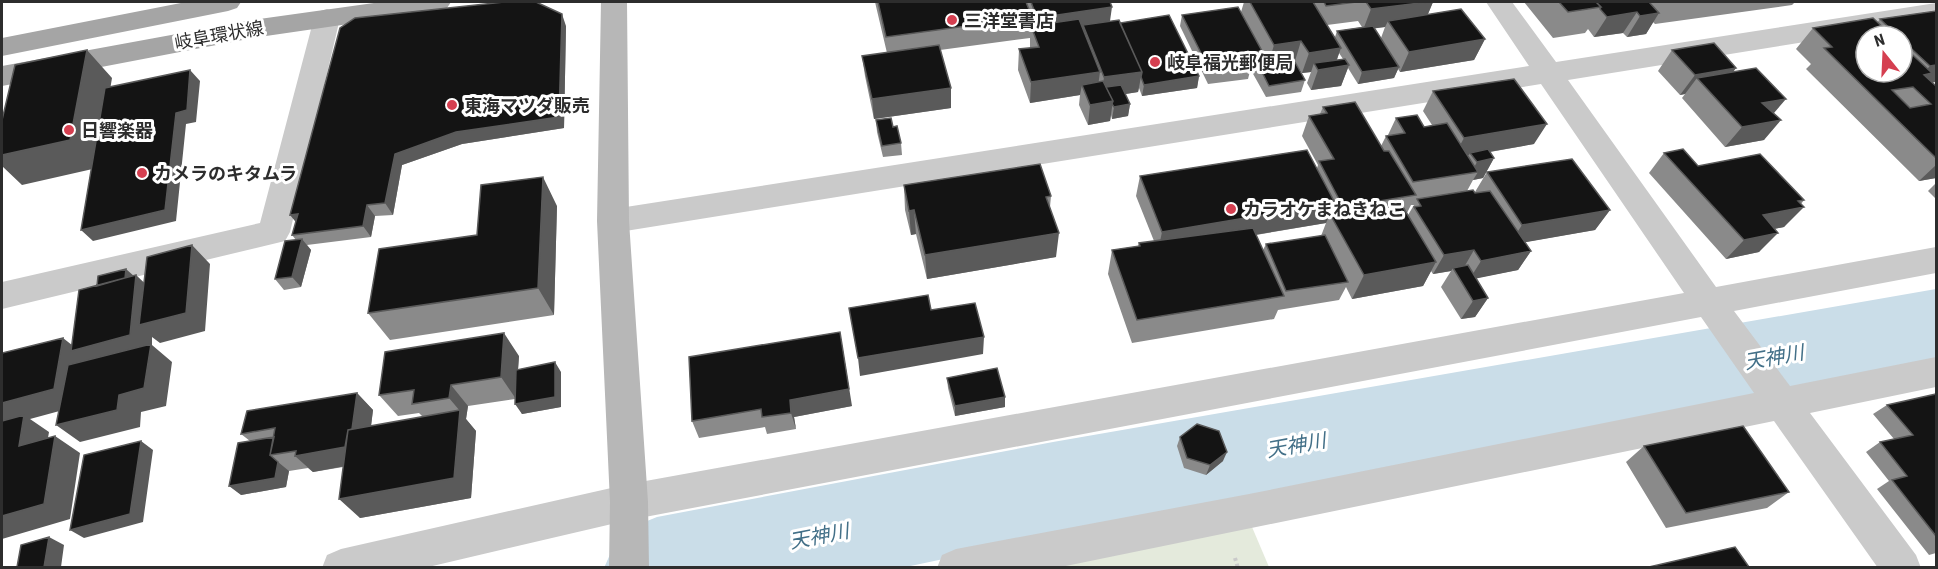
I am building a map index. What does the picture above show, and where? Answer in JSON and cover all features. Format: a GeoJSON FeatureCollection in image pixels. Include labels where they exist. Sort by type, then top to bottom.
{"type":"FeatureCollection","features":[{"type":"Feature","properties":{"kind":"main road","name":"岐阜環状線"},"geometry":{"type":"LineString","coordinates":[[2,47],[228,2]]}},
{"type":"Feature","properties":{"kind":"main road","name":"岐阜環状線"},"geometry":{"type":"LineString","coordinates":[[2,76],[122,52],[438,2]]}},
{"type":"Feature","properties":{"kind":"street"},"geometry":{"type":"LineString","coordinates":[[614,2],[613,221],[629,502],[629,567]]}},
{"type":"Feature","properties":{"kind":"street"},"geometry":{"type":"LineString","coordinates":[[1499,2],[1551,72],[1714,309],[1902,567]]}},
{"type":"Feature","properties":{"kind":"street"},"geometry":{"type":"LineString","coordinates":[[613,221],[1936,12]]}},
{"type":"Feature","properties":{"kind":"street"},"geometry":{"type":"LineString","coordinates":[[2,296],[274,232],[327,18]]}},
{"type":"Feature","properties":{"kind":"street"},"geometry":{"type":"LineString","coordinates":[[341,567],[629,502],[1714,309],[1936,260]]}},
{"type":"Feature","properties":{"kind":"street"},"geometry":{"type":"LineString","coordinates":[[956,567],[1261,510],[1777,396],[1936,372]]}},
{"type":"Feature","properties":{"kind":"shaded area"},"geometry":{"type":"Polygon","coordinates":[[[1252,527],[1269,567],[1035,568],[1252,527]]]}},
{"type":"Feature","properties":{"kind":"building","name":"東海マツダ販売"},"geometry":{"type":"Polygon","coordinates":[[[504,2],[536,2],[562,14],[559,117],[456,132],[395,154],[385,203],[367,205],[363,226],[292,235],[298,214],[290,215],[340,28],[355,18],[504,2]]]}},
{"type":"Feature","properties":{"kind":"building"},"geometry":{"type":"Polygon","coordinates":[[[878,2],[1026,2],[1032,17],[886,37],[878,2]]]}},
{"type":"Feature","properties":{"kind":"building"},"geometry":{"type":"Polygon","coordinates":[[[1031,2],[1110,2],[1112,7],[1037,18],[1031,2]]]}},
{"type":"Feature","properties":{"kind":"building"},"geometry":{"type":"Polygon","coordinates":[[[1250,2],[1313,2],[1341,48],[1309,53],[1301,41],[1274,45],[1250,2]]]}},
{"type":"Feature","properties":{"kind":"building"},"geometry":{"type":"Polygon","coordinates":[[[1324,2],[1356,2],[1326,6],[1324,2]]]}},
{"type":"Feature","properties":{"kind":"building"},"geometry":{"type":"Polygon","coordinates":[[[1366,2],[1428,2],[1371,9],[1366,2]]]}},
{"type":"Feature","properties":{"kind":"building"},"geometry":{"type":"Polygon","coordinates":[[[1559,2],[1596,2],[1601,7],[1568,12],[1559,2]]]}},
{"type":"Feature","properties":{"kind":"building"},"geometry":{"type":"Polygon","coordinates":[[[1596,2],[1649,2],[1659,13],[1640,16],[1637,12],[1607,17],[1596,2]]]}},
{"type":"Feature","properties":{"kind":"building"},"geometry":{"type":"Polygon","coordinates":[[[1238,7],[1262,51],[1244,54],[1251,67],[1211,73],[1182,15],[1238,7]]]}},
{"type":"Feature","properties":{"kind":"building"},"geometry":{"type":"Polygon","coordinates":[[[1461,9],[1485,39],[1409,52],[1388,21],[1461,9]]]}},
{"type":"Feature","properties":{"kind":"building"},"geometry":{"type":"Polygon","coordinates":[[[1936,11],[1936,65],[1930,66],[1914,51],[1914,24],[1885,24],[1880,19],[1936,11]]]}},
{"type":"Feature","properties":{"kind":"building","name":"岐阜福光郵便局"},"geometry":{"type":"Polygon","coordinates":[[[1169,15],[1199,76],[1144,85],[1142,72],[1120,23],[1169,15]]]}},
{"type":"Feature","properties":{"kind":"building"},"geometry":{"type":"Polygon","coordinates":[[[1873,18],[1879,24],[1854,24],[1854,77],[1824,48],[1832,47],[1813,28],[1873,18]]]}},
{"type":"Feature","properties":{"kind":"building"},"geometry":{"type":"Polygon","coordinates":[[[1079,19],[1100,72],[1031,82],[1019,49],[1039,47],[1031,26],[1079,19]]]}},
{"type":"Feature","properties":{"kind":"building"},"geometry":{"type":"Polygon","coordinates":[[[1119,20],[1142,72],[1104,77],[1083,25],[1119,20]]]}},
{"type":"Feature","properties":{"kind":"building"},"geometry":{"type":"Polygon","coordinates":[[[1373,26],[1399,67],[1362,72],[1337,31],[1373,26]]]}},
{"type":"Feature","properties":{"kind":"building"},"geometry":{"type":"Polygon","coordinates":[[[1714,43],[1736,68],[1695,75],[1672,50],[1714,43]]]}},
{"type":"Feature","properties":{"kind":"building"},"geometry":{"type":"Polygon","coordinates":[[[939,45],[951,88],[872,99],[862,56],[939,45]]]}},
{"type":"Feature","properties":{"kind":"building"},"geometry":{"type":"Polygon","coordinates":[[[87,50],[70,140],[2,155],[2,120],[15,65],[87,50]]]}},
{"type":"Feature","properties":{"kind":"building"},"geometry":{"type":"Polygon","coordinates":[[[1291,55],[1305,80],[1269,86],[1256,60],[1291,55]]]}},
{"type":"Feature","properties":{"kind":"building"},"geometry":{"type":"Polygon","coordinates":[[[1914,56],[1932,73],[1924,75],[1936,86],[1936,158],[1861,84],[1914,84],[1914,56]],[[1913,87],[1892,90],[1910,108],[1931,104],[1913,87]]]}},
{"type":"Feature","properties":{"kind":"building"},"geometry":{"type":"Polygon","coordinates":[[[1345,59],[1349,65],[1318,70],[1314,63],[1345,59]]]}},
{"type":"Feature","properties":{"kind":"building"},"geometry":{"type":"Polygon","coordinates":[[[1756,68],[1786,99],[1762,103],[1781,120],[1742,127],[1697,78],[1756,68]]]}},
{"type":"Feature","properties":{"kind":"building","name":"カメラのキタムラ"},"geometry":{"type":"Polygon","coordinates":[[[190,70],[187,110],[176,113],[165,210],[81,230],[105,88],[190,70]]]}},
{"type":"Feature","properties":{"kind":"building"},"geometry":{"type":"Polygon","coordinates":[[[1514,79],[1547,124],[1464,138],[1433,91],[1514,79]]]}},
{"type":"Feature","properties":{"kind":"building"},"geometry":{"type":"Polygon","coordinates":[[[1103,81],[1113,101],[1090,105],[1082,85],[1103,81]]]}},
{"type":"Feature","properties":{"kind":"building"},"geometry":{"type":"Polygon","coordinates":[[[1121,85],[1130,104],[1114,107],[1106,87],[1121,85]]]}},
{"type":"Feature","properties":{"kind":"building"},"geometry":{"type":"Polygon","coordinates":[[[1355,102],[1384,151],[1389,151],[1416,195],[1343,207],[1319,161],[1334,159],[1309,116],[1327,113],[1323,107],[1355,102]]]}},
{"type":"Feature","properties":{"kind":"building"},"geometry":{"type":"Polygon","coordinates":[[[1417,115],[1424,127],[1447,123],[1478,172],[1413,182],[1386,136],[1405,133],[1396,118],[1417,115]]]}},
{"type":"Feature","properties":{"kind":"building"},"geometry":{"type":"Polygon","coordinates":[[[891,118],[893,127],[897,126],[901,143],[882,146],[876,120],[891,118]]]}},
{"type":"Feature","properties":{"kind":"building"},"geometry":{"type":"Polygon","coordinates":[[[1488,149],[1494,158],[1477,162],[1470,153],[1488,149]]]}},
{"type":"Feature","properties":{"kind":"building"},"geometry":{"type":"Polygon","coordinates":[[[1683,149],[1698,166],[1760,154],[1804,200],[1798,201],[1804,207],[1763,215],[1778,233],[1744,240],[1664,153],[1683,149]]]}},
{"type":"Feature","properties":{"kind":"building","name":"カラオケまねきねこ"},"geometry":{"type":"Polygon","coordinates":[[[1307,150],[1335,203],[1162,232],[1140,176],[1307,150]]]}},
{"type":"Feature","properties":{"kind":"building"},"geometry":{"type":"Polygon","coordinates":[[[1572,159],[1610,210],[1522,225],[1487,172],[1572,159]]]}},
{"type":"Feature","properties":{"kind":"building"},"geometry":{"type":"Polygon","coordinates":[[[1040,164],[1051,196],[1046,197],[1059,233],[925,255],[914,210],[909,211],[904,185],[1040,164]]]}},
{"type":"Feature","properties":{"kind":"building"},"geometry":{"type":"Polygon","coordinates":[[[543,177],[538,288],[368,313],[379,249],[477,235],[481,185],[543,177]]]}},
{"type":"Feature","properties":{"kind":"building"},"geometry":{"type":"Polygon","coordinates":[[[1473,190],[1475,193],[1490,191],[1531,251],[1481,261],[1474,250],[1444,255],[1414,207],[1421,206],[1417,199],[1473,190]]]}},
{"type":"Feature","properties":{"kind":"building"},"geometry":{"type":"Polygon","coordinates":[[[1400,202],[1436,262],[1364,275],[1330,214],[1400,202]]]}},
{"type":"Feature","properties":{"kind":"building"},"geometry":{"type":"Polygon","coordinates":[[[1253,228],[1284,296],[1137,320],[1112,250],[1140,246],[1139,243],[1253,228]]]}},
{"type":"Feature","properties":{"kind":"building"},"geometry":{"type":"Polygon","coordinates":[[[1325,235],[1348,282],[1286,291],[1266,244],[1325,235]]]}},
{"type":"Feature","properties":{"kind":"building"},"geometry":{"type":"Polygon","coordinates":[[[302,239],[292,277],[275,279],[285,241],[302,239]]]}},
{"type":"Feature","properties":{"kind":"building"},"geometry":{"type":"Polygon","coordinates":[[[192,245],[186,313],[139,325],[147,257],[192,245]]]}},
{"type":"Feature","properties":{"kind":"building"},"geometry":{"type":"Polygon","coordinates":[[[1468,265],[1488,298],[1473,301],[1453,268],[1468,265]]]}},
{"type":"Feature","properties":{"kind":"building"},"geometry":{"type":"Polygon","coordinates":[[[126,269],[125,278],[97,286],[98,276],[126,269]]]}},
{"type":"Feature","properties":{"kind":"building"},"geometry":{"type":"Polygon","coordinates":[[[136,275],[130,335],[71,351],[79,290],[136,275]]]}},
{"type":"Feature","properties":{"kind":"building"},"geometry":{"type":"Polygon","coordinates":[[[928,295],[931,310],[975,303],[984,337],[858,358],[849,308],[928,295]]]}},
{"type":"Feature","properties":{"kind":"building"},"geometry":{"type":"Polygon","coordinates":[[[840,332],[849,389],[790,400],[791,413],[762,417],[761,409],[692,421],[689,357],[840,332]]]}},
{"type":"Feature","properties":{"kind":"building"},"geometry":{"type":"Polygon","coordinates":[[[504,333],[501,377],[451,385],[449,398],[412,404],[414,390],[379,395],[385,352],[504,333]]]}},
{"type":"Feature","properties":{"kind":"building"},"geometry":{"type":"Polygon","coordinates":[[[63,338],[54,389],[2,403],[2,353],[63,338]]]}},
{"type":"Feature","properties":{"kind":"building"},"geometry":{"type":"Polygon","coordinates":[[[151,344],[144,388],[119,395],[117,410],[56,425],[68,365],[151,344]]]}},
{"type":"Feature","properties":{"kind":"building"},"geometry":{"type":"Polygon","coordinates":[[[555,362],[555,397],[515,404],[516,370],[555,362]]]}},
{"type":"Feature","properties":{"kind":"building"},"geometry":{"type":"Polygon","coordinates":[[[997,368],[1005,397],[955,406],[947,378],[997,368]]]}},
{"type":"Feature","properties":{"kind":"building"},"geometry":{"type":"Polygon","coordinates":[[[357,393],[352,429],[348,430],[345,447],[295,456],[296,451],[270,455],[275,428],[241,434],[247,411],[357,393]]]}},
{"type":"Feature","properties":{"kind":"building"},"geometry":{"type":"Polygon","coordinates":[[[1936,394],[1936,536],[1892,480],[1907,476],[1880,442],[1913,435],[1887,405],[1936,394]]]}},
{"type":"Feature","properties":{"kind":"building"},"geometry":{"type":"Polygon","coordinates":[[[460,410],[454,478],[339,499],[348,430],[460,410]]]}},
{"type":"Feature","properties":{"kind":"building"},"geometry":{"type":"Polygon","coordinates":[[[24,415],[19,446],[55,436],[44,504],[2,516],[2,421],[24,415]]]}},
{"type":"Feature","properties":{"kind":"building"},"geometry":{"type":"Polygon","coordinates":[[[1197,424],[1219,431],[1227,452],[1210,465],[1187,458],[1180,437],[1197,424]]]}},
{"type":"Feature","properties":{"kind":"building"},"geometry":{"type":"Polygon","coordinates":[[[1743,426],[1789,492],[1686,513],[1644,446],[1743,426]]]}},
{"type":"Feature","properties":{"kind":"building"},"geometry":{"type":"Polygon","coordinates":[[[274,437],[270,455],[278,462],[275,478],[229,486],[238,443],[274,437]]]}},
{"type":"Feature","properties":{"kind":"building"},"geometry":{"type":"Polygon","coordinates":[[[141,441],[130,514],[70,530],[84,455],[141,441]]]}},
{"type":"Feature","properties":{"kind":"building"},"geometry":{"type":"Polygon","coordinates":[[[49,537],[44,567],[17,567],[21,545],[49,537]]]}},
{"type":"Feature","properties":{"kind":"building"},"geometry":{"type":"Polygon","coordinates":[[[1735,547],[1749,567],[1649,567],[1735,547]]]}},
{"type":"Feature","properties":{"kind":"waterway","name":"天神川"},"geometry":{"type":"LineString","coordinates":[[657,568],[1053,489],[1936,327]]}},
{"type":"Feature","properties":{"kind":"place","name":"三洋堂書店"},"geometry":{"type":"Point","coordinates":[952,20]}},
{"type":"Feature","properties":{"kind":"place","name":"岐阜福光郵便局"},"geometry":{"type":"Point","coordinates":[1155,62]}},
{"type":"Feature","properties":{"kind":"place","name":"東海マツダ販売"},"geometry":{"type":"Point","coordinates":[452,105]}},
{"type":"Feature","properties":{"kind":"place","name":"日響楽器"},"geometry":{"type":"Point","coordinates":[69,130]}},
{"type":"Feature","properties":{"kind":"place","name":"カメラのキタムラ"},"geometry":{"type":"Point","coordinates":[142,173]}},
{"type":"Feature","properties":{"kind":"place","name":"カラオケまねきねこ"},"geometry":{"type":"Point","coordinates":[1231,209]}}]}
